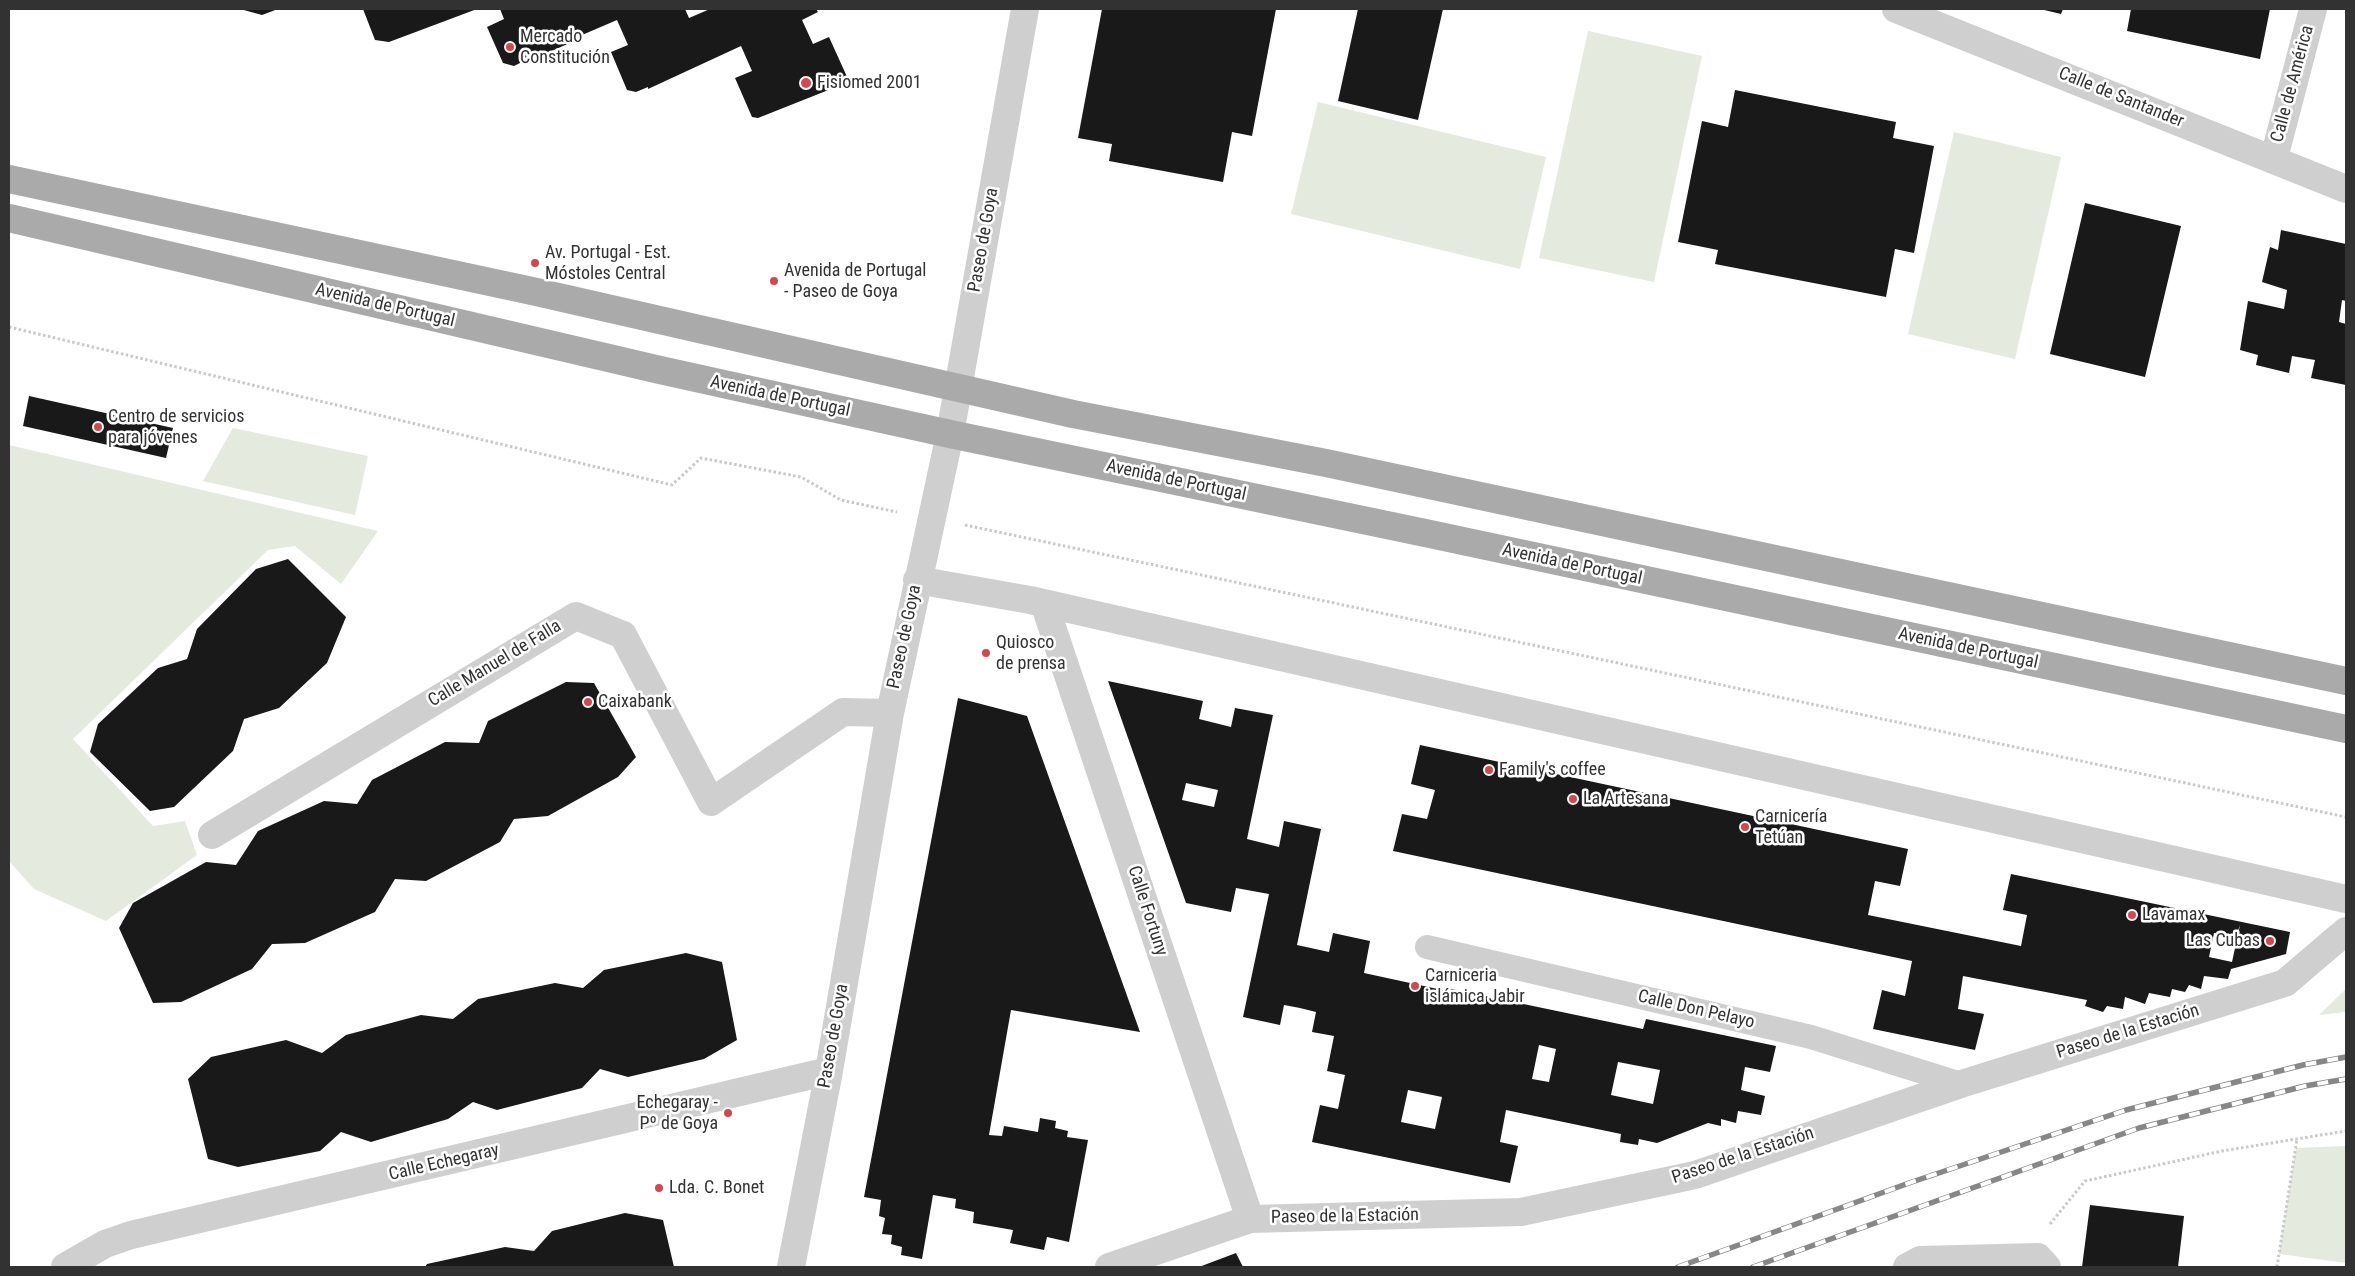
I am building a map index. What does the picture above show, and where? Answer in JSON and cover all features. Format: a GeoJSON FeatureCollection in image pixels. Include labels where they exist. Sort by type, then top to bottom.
{"type":"FeatureCollection","features":[{"type":"Feature","properties":{"kind":"main road"},"geometry":{"type":"LineString","coordinates":[[9,179],[541,293],[1074,414],[1336,465],[2346,681]]}},
{"type":"Feature","properties":{"kind":"main road","name":"Avenida de Portugal"},"geometry":{"type":"LineString","coordinates":[[9,218],[660,370],[950,434],[2346,729]]}},
{"type":"Feature","properties":{"kind":"street","name":"Paseo de Goya"},"geometry":{"type":"LineString","coordinates":[[791,1267],[829,1071],[890,713],[950,434],[1025,9]]}},
{"type":"Feature","properties":{"kind":"street","name":"Calle de Santander"},"geometry":{"type":"LineString","coordinates":[[1896,9],[2274,158],[2346,189]]}},
{"type":"Feature","properties":{"kind":"street","name":"Calle de América"},"geometry":{"type":"LineString","coordinates":[[2274,158],[2313,9]]}},
{"type":"Feature","properties":{"kind":"street"},"geometry":{"type":"LineString","coordinates":[[918,580],[1044,603],[2346,899]]}},
{"type":"Feature","properties":{"kind":"street","name":"Calle Fortuny"},"geometry":{"type":"LineString","coordinates":[[1044,603],[1250,1219]]}},
{"type":"Feature","properties":{"kind":"street","name":"Calle Manuel de Falla"},"geometry":{"type":"LineString","coordinates":[[212,835],[576,616],[623,635],[711,802],[843,712],[890,713]]}},
{"type":"Feature","properties":{"kind":"street","name":"Paseo de la Estación"},"geometry":{"type":"LineString","coordinates":[[1109,1267],[1250,1219],[1521,1212],[1695,1175],[1961,1084],[2285,983],[2346,932]]}},
{"type":"Feature","properties":{"kind":"street","name":"Calle Echegaray"},"geometry":{"type":"LineString","coordinates":[[65,1267],[105,1244],[131,1235],[727,1097],[829,1071]]}},
{"type":"Feature","properties":{"kind":"street"},"geometry":{"type":"LineString","coordinates":[[1906,1267],[1920,1260],[2043,1262]]}},
{"type":"Feature","properties":{"kind":"lane","name":"Calle Don Pelayo"},"geometry":{"type":"LineString","coordinates":[[1428,946],[1811,1036],[1961,1084]]}},
{"type":"Feature","properties":{"kind":"path"},"geometry":{"type":"LineString","coordinates":[[9,327],[672,485],[701,458],[801,477],[841,500],[2346,817]]}},
{"type":"Feature","properties":{"kind":"path"},"geometry":{"type":"LineString","coordinates":[[2043,1262],[2050,1223],[2085,1181],[2222,1151],[2346,1131]]}},
{"type":"Feature","properties":{"kind":"path"},"geometry":{"type":"LineString","coordinates":[[2277,1267],[2297,1139]]}},
{"type":"Feature","properties":{"kind":"shaded area"},"geometry":{"type":"Polygon","coordinates":[[[1588,31],[1702,56],[1654,282],[1539,258],[1588,31]]]}},
{"type":"Feature","properties":{"kind":"shaded area"},"geometry":{"type":"Polygon","coordinates":[[[1318,102],[1546,157],[1520,269],[1291,214],[1318,102]]]}},
{"type":"Feature","properties":{"kind":"shaded area"},"geometry":{"type":"Polygon","coordinates":[[[1954,132],[2061,157],[2015,359],[1908,334],[1954,132]]]}},
{"type":"Feature","properties":{"kind":"shaded area"},"geometry":{"type":"Polygon","coordinates":[[[233,428],[368,456],[355,515],[203,481],[233,428]]]}},
{"type":"Feature","properties":{"kind":"shaded area"},"geometry":{"type":"Polygon","coordinates":[[[9,445],[378,531],[341,584],[295,546],[268,550],[73,739],[153,826],[185,821],[197,855],[106,921],[34,889],[9,861],[9,445]]]}},
{"type":"Feature","properties":{"kind":"shaded area"},"geometry":{"type":"Polygon","coordinates":[[[2346,989],[2346,1012],[2319,1015],[2346,989]]]}},
{"type":"Feature","properties":{"kind":"shaded area"},"geometry":{"type":"Polygon","coordinates":[[[2346,1146],[2346,1263],[2279,1254],[2296,1148],[2346,1146]]]}},
{"type":"Feature","properties":{"kind":"building"},"geometry":{"type":"Polygon","coordinates":[[[240,9],[278,9],[262,15],[240,9]]]}},
{"type":"Feature","properties":{"kind":"building"},"geometry":{"type":"Polygon","coordinates":[[[363,9],[477,9],[389,42],[375,40],[363,9]]]}},
{"type":"Feature","properties":{"kind":"building"},"geometry":{"type":"Polygon","coordinates":[[[500,9],[685,9],[689,18],[710,9],[816,9],[818,12],[802,20],[813,44],[829,37],[848,79],[830,87],[831,89],[758,118],[752,117],[735,78],[752,71],[741,46],[648,89],[648,87],[636,92],[627,90],[611,52],[628,45],[617,20],[525,63],[524,61],[514,66],[503,63],[487,27],[504,19],[500,9]]]}},
{"type":"Feature","properties":{"kind":"building"},"geometry":{"type":"Polygon","coordinates":[[[1102,9],[1276,9],[1252,136],[1232,132],[1223,182],[1109,161],[1112,144],[1078,138],[1102,9]]]}},
{"type":"Feature","properties":{"kind":"building"},"geometry":{"type":"Polygon","coordinates":[[[1358,9],[1443,9],[1418,120],[1338,101],[1358,9]]]}},
{"type":"Feature","properties":{"kind":"building"},"geometry":{"type":"Polygon","coordinates":[[[2040,9],[2063,9],[2061,14],[2040,9]]]}},
{"type":"Feature","properties":{"kind":"building"},"geometry":{"type":"Polygon","coordinates":[[[2131,9],[2270,9],[2260,59],[2127,31],[2131,9]]]}},
{"type":"Feature","properties":{"kind":"building"},"geometry":{"type":"Polygon","coordinates":[[[1735,90],[1896,122],[1893,138],[1934,146],[1914,253],[1895,249],[1886,297],[1715,264],[1718,250],[1678,242],[1702,121],[1728,127],[1735,90]]]}},
{"type":"Feature","properties":{"kind":"building"},"geometry":{"type":"Polygon","coordinates":[[[2085,203],[2181,226],[2145,377],[2050,354],[2085,203]]]}},
{"type":"Feature","properties":{"kind":"building"},"geometry":{"type":"Polygon","coordinates":[[[2281,230],[2346,244],[2346,301],[2342,300],[2339,322],[2346,324],[2346,385],[2311,378],[2315,360],[2292,356],[2289,373],[2256,365],[2258,355],[2240,350],[2248,301],[2284,309],[2287,290],[2262,282],[2270,247],[2278,250],[2281,230]]]}},
{"type":"Feature","properties":{"kind":"building","name":"Centro de servicios para jóvenes"},"geometry":{"type":"Polygon","coordinates":[[[29,396],[173,428],[166,458],[23,426],[29,396]]]}},
{"type":"Feature","properties":{"kind":"building"},"geometry":{"type":"Polygon","coordinates":[[[288,559],[346,617],[327,663],[279,708],[244,719],[233,751],[174,807],[150,811],[90,752],[98,724],[158,668],[187,659],[197,629],[256,569],[288,559]]]}},
{"type":"Feature","properties":{"kind":"building"},"geometry":{"type":"Polygon","coordinates":[[[1108,681],[1203,701],[1199,719],[1231,727],[1235,708],[1273,715],[1247,839],[1279,847],[1284,821],[1321,829],[1297,945],[1329,952],[1333,933],[1370,941],[1364,973],[1447,991],[1447,988],[1643,1029],[1646,1019],[1776,1046],[1770,1072],[1745,1067],[1741,1090],[1765,1096],[1761,1115],[1738,1111],[1736,1123],[1721,1119],[1721,1126],[1708,1123],[1657,1143],[1639,1139],[1638,1145],[1620,1142],[1621,1134],[1506,1110],[1500,1142],[1518,1146],[1510,1183],[1312,1142],[1320,1105],[1338,1109],[1345,1075],[1327,1071],[1334,1036],[1312,1032],[1316,1012],[1300,1008],[1284,1005],[1280,1025],[1243,1017],[1269,894],[1236,888],[1231,912],[1186,903],[1108,681]],[[1186,783],[1182,800],[1214,807],[1218,790],[1186,783]],[[1539,1045],[1532,1079],[1549,1082],[1556,1049],[1539,1045]],[[1618,1062],[1611,1095],[1653,1104],[1660,1070],[1618,1062]],[[1408,1090],[1401,1122],[1435,1129],[1442,1097],[1408,1090]]]}},
{"type":"Feature","properties":{"kind":"building"},"geometry":{"type":"Polygon","coordinates":[[[566,682],[594,683],[636,757],[618,777],[548,816],[514,819],[500,842],[426,881],[395,879],[375,912],[305,943],[272,944],[252,969],[181,1002],[153,1003],[119,928],[133,903],[206,862],[236,865],[258,831],[324,801],[357,804],[372,780],[445,742],[479,743],[488,721],[566,682]]]}},
{"type":"Feature","properties":{"kind":"building"},"geometry":{"type":"Polygon","coordinates":[[[958,698],[1027,716],[1140,1032],[1011,1010],[989,1135],[1002,1136],[1004,1126],[1038,1132],[1040,1118],[1056,1121],[1055,1128],[1068,1131],[1067,1137],[1088,1140],[1069,1242],[1047,1237],[1044,1250],[1010,1243],[1013,1230],[973,1223],[974,1212],[955,1208],[956,1199],[933,1195],[922,1259],[901,1255],[902,1247],[891,1244],[892,1235],[882,1234],[885,1218],[879,1216],[881,1200],[864,1197],[958,698]]]}},
{"type":"Feature","properties":{"kind":"building"},"geometry":{"type":"Polygon","coordinates":[[[1420,745],[1908,849],[1900,886],[1875,881],[1868,915],[2021,946],[2027,915],[2003,910],[2011,874],[2290,932],[2286,954],[2231,969],[2228,979],[2204,976],[2201,989],[2189,985],[2185,992],[2172,989],[2170,997],[2149,993],[2145,1004],[2125,997],[2123,1009],[2107,1006],[2103,1012],[2085,1006],[2087,1000],[1963,976],[1958,1009],[1984,1014],[1975,1050],[1873,1029],[1882,990],[1905,996],[1912,961],[1393,851],[1402,814],[1427,819],[1435,790],[1411,784],[1420,745]],[[2240,925],[2236,936],[2214,933],[2209,957],[2232,962],[2240,925]]]}},
{"type":"Feature","properties":{"kind":"building"},"geometry":{"type":"Polygon","coordinates":[[[686,953],[722,962],[737,1040],[704,1059],[628,1077],[600,1069],[582,1088],[497,1110],[473,1102],[448,1119],[371,1142],[341,1132],[320,1151],[238,1167],[208,1159],[188,1079],[211,1057],[286,1040],[322,1053],[346,1035],[421,1015],[453,1019],[478,999],[555,983],[583,988],[604,970],[686,953]]]}},
{"type":"Feature","properties":{"kind":"building"},"geometry":{"type":"Polygon","coordinates":[[[2090,1205],[2184,1216],[2178,1267],[2082,1267],[2090,1205]]]}},
{"type":"Feature","properties":{"kind":"building"},"geometry":{"type":"Polygon","coordinates":[[[625,1213],[663,1220],[674,1267],[425,1267],[427,1264],[505,1247],[534,1251],[552,1231],[625,1213]]]}},
{"type":"Feature","properties":{"kind":"building"},"geometry":{"type":"Polygon","coordinates":[[[1236,1253],[1243,1267],[1199,1267],[1236,1253]]]}},
{"type":"Feature","properties":{"kind":"railway"},"geometry":{"type":"LineString","coordinates":[[1678,1267],[1909,1183],[2126,1110],[2303,1065],[2346,1057]]}},
{"type":"Feature","properties":{"kind":"railway"},"geometry":{"type":"LineString","coordinates":[[1753,1267],[2139,1128],[2305,1086],[2346,1079]]}},
{"type":"Feature","properties":{"kind":"place","name":"Mercado Constitución"},"geometry":{"type":"Point","coordinates":[510,47]}},
{"type":"Feature","properties":{"kind":"place","name":"Fisiomed 2001"},"geometry":{"type":"Point","coordinates":[806,83]}},
{"type":"Feature","properties":{"kind":"place","name":"Av. Portugal - Est. Móstoles Central"},"geometry":{"type":"Point","coordinates":[535,263]}},
{"type":"Feature","properties":{"kind":"place","name":"Avenida de Portugal - Paseo de Goya"},"geometry":{"type":"Point","coordinates":[774,281]}},
{"type":"Feature","properties":{"kind":"place","name":"Centro de servicios para jóvenes"},"geometry":{"type":"Point","coordinates":[98,427]}},
{"type":"Feature","properties":{"kind":"place","name":"Quiosco de prensa"},"geometry":{"type":"Point","coordinates":[986,653]}},
{"type":"Feature","properties":{"kind":"place","name":"Caixabank"},"geometry":{"type":"Point","coordinates":[588,702]}},
{"type":"Feature","properties":{"kind":"place","name":"Family's coffee"},"geometry":{"type":"Point","coordinates":[1489,770]}},
{"type":"Feature","properties":{"kind":"place","name":"La Artesana"},"geometry":{"type":"Point","coordinates":[1573,799]}},
{"type":"Feature","properties":{"kind":"place","name":"Carnicería Tetúan"},"geometry":{"type":"Point","coordinates":[1745,827]}},
{"type":"Feature","properties":{"kind":"place","name":"Lavamax"},"geometry":{"type":"Point","coordinates":[2132,915]}},
{"type":"Feature","properties":{"kind":"place","name":"Las Cubas"},"geometry":{"type":"Point","coordinates":[2270,941]}},
{"type":"Feature","properties":{"kind":"place","name":"Carniceria islámica Jabir"},"geometry":{"type":"Point","coordinates":[1415,986]}},
{"type":"Feature","properties":{"kind":"place","name":"Echegaray - Pº de Goya"},"geometry":{"type":"Point","coordinates":[728,1113]}},
{"type":"Feature","properties":{"kind":"place","name":"Lda. C. Bonet"},"geometry":{"type":"Point","coordinates":[659,1188]}}]}
